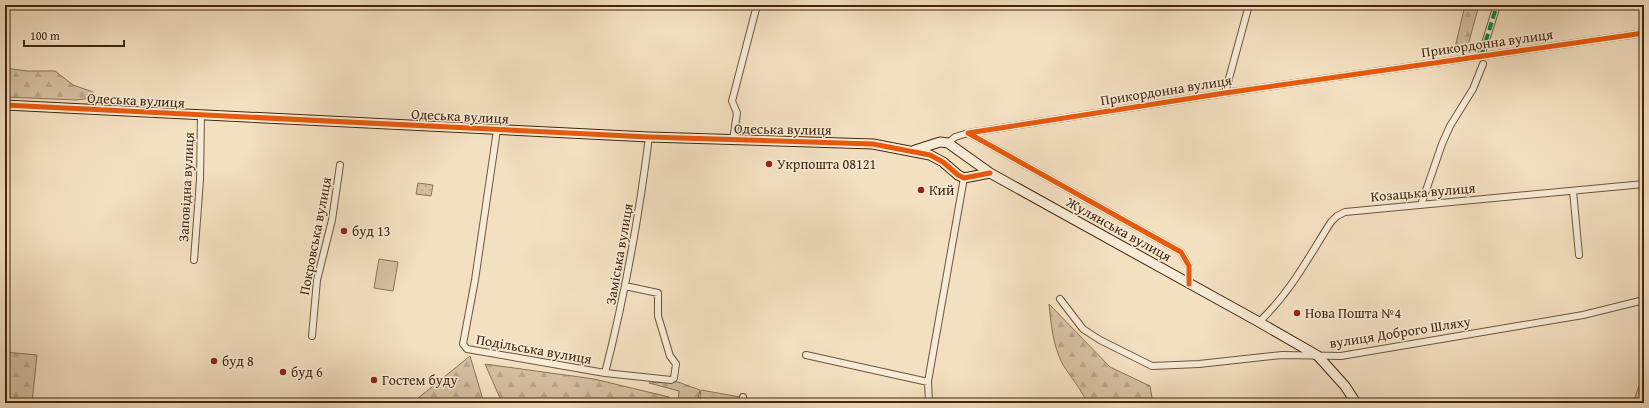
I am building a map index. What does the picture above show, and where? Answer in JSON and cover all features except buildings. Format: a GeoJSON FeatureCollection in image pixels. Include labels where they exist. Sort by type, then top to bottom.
{"type":"FeatureCollection","features":[{"type":"Feature","properties":{"kind":"street"},"geometry":{"type":"LineString","coordinates":[[733,140],[737,113],[732,101],[757,5]]}},
{"type":"Feature","properties":{"kind":"street"},"geometry":{"type":"LineString","coordinates":[[1225,93],[1249,5]]}},
{"type":"Feature","properties":{"kind":"street"},"geometry":{"type":"LineString","coordinates":[[1482,53],[1497,5]]}},
{"type":"Feature","properties":{"kind":"street","name":"Прикордонна вулиця"},"geometry":{"type":"LineString","coordinates":[[948,143],[955,138],[968,133],[1225,93],[1644,33]]}},
{"type":"Feature","properties":{"kind":"street"},"geometry":{"type":"LineString","coordinates":[[1421,205],[1442,144],[1450,126],[1473,89],[1483,64]]}},
{"type":"Feature","properties":{"kind":"street","name":"Одеська вулиця"},"geometry":{"type":"LineString","coordinates":[[5,104],[649,137],[852,143],[893,147],[913,151]]}},
{"type":"Feature","properties":{"kind":"street","name":"Заповідна вулиця"},"geometry":{"type":"LineString","coordinates":[[194,260],[200,180],[201,115]]}},
{"type":"Feature","properties":{"kind":"street","name":"Подільська вулиця"},"geometry":{"type":"LineString","coordinates":[[497,130],[475,280],[463,344],[467,349],[480,353],[606,373],[671,380],[674,378],[676,364],[670,356],[658,316],[658,294],[625,286]]}},
{"type":"Feature","properties":{"kind":"street"},"geometry":{"type":"LineString","coordinates":[[968,133],[1182,252],[1189,266],[1189,284]]}},
{"type":"Feature","properties":{"kind":"street","name":"Заміська вулиця"},"geometry":{"type":"LineString","coordinates":[[606,373],[620,314],[649,137]]}},
{"type":"Feature","properties":{"kind":"street"},"geometry":{"type":"LineString","coordinates":[[913,151],[940,142],[948,143]]}},
{"type":"Feature","properties":{"kind":"street","name":"Жулянська вулиця"},"geometry":{"type":"LineString","coordinates":[[948,143],[990,173],[1318,356],[1346,386],[1356,403]]}},
{"type":"Feature","properties":{"kind":"street"},"geometry":{"type":"LineString","coordinates":[[936,144],[933,150],[936,157]]}},
{"type":"Feature","properties":{"kind":"street"},"geometry":{"type":"LineString","coordinates":[[913,151],[936,157],[958,175],[967,178],[990,173]]}},
{"type":"Feature","properties":{"kind":"street"},"geometry":{"type":"LineString","coordinates":[[929,403],[928,382],[967,178],[974,172],[974,163]]}},
{"type":"Feature","properties":{"kind":"street","name":"Покровська вулиця"},"geometry":{"type":"LineString","coordinates":[[312,336],[317,280],[332,220],[340,165]]}},
{"type":"Feature","properties":{"kind":"street","name":"Козацька вулиця"},"geometry":{"type":"LineString","coordinates":[[1258,322],[1274,308],[1287,292],[1331,222],[1337,216],[1345,212],[1644,184]]}},
{"type":"Feature","properties":{"kind":"street"},"geometry":{"type":"LineString","coordinates":[[1573,191],[1579,255]]}},
{"type":"Feature","properties":{"kind":"street","name":"вулиця Доброго Шляху"},"geometry":{"type":"LineString","coordinates":[[1060,299],[1083,329],[1100,340],[1152,366],[1199,364],[1282,355],[1341,356],[1575,316],[1644,300]]}},
{"type":"Feature","properties":{"kind":"street"},"geometry":{"type":"LineString","coordinates":[[806,355],[928,382]]}},
{"type":"Feature","properties":{"kind":"green space"},"geometry":{"type":"Polygon","coordinates":[[[1465,5],[1479,5],[1467,49],[1454,52],[1465,5]]]}},
{"type":"Feature","properties":{"kind":"green space"},"geometry":{"type":"Polygon","coordinates":[[[5,68],[27,71],[55,71],[73,85],[93,92],[92,98],[76,100],[5,97],[5,68]]]}},
{"type":"Feature","properties":{"kind":"green space"},"geometry":{"type":"Polygon","coordinates":[[[418,183],[433,185],[431,196],[416,194],[418,183]]]}},
{"type":"Feature","properties":{"kind":"green space"},"geometry":{"type":"Polygon","coordinates":[[[379,259],[398,262],[393,291],[374,288],[379,259]]]}},
{"type":"Feature","properties":{"kind":"green space"},"geometry":{"type":"Polygon","coordinates":[[[1049,304],[1110,367],[1150,386],[1153,403],[1087,403],[1082,392],[1062,363],[1056,349],[1049,304]]]}},
{"type":"Feature","properties":{"kind":"green space"},"geometry":{"type":"Polygon","coordinates":[[[5,352],[37,355],[32,403],[5,403],[5,352]]]}},
{"type":"Feature","properties":{"kind":"green space"},"geometry":{"type":"Polygon","coordinates":[[[470,356],[484,403],[407,403],[417,399],[470,356]]]}},
{"type":"Feature","properties":{"kind":"green space"},"geometry":{"type":"Polygon","coordinates":[[[485,364],[594,379],[669,397],[668,403],[511,403],[500,398],[485,364]]]}},
{"type":"Feature","properties":{"kind":"green space"},"geometry":{"type":"Polygon","coordinates":[[[678,382],[700,390],[697,403],[678,403],[679,391],[649,383],[678,382]]]}},
{"type":"Feature","properties":{"kind":"green space"},"geometry":{"type":"Polygon","coordinates":[[[1640,383],[1644,384],[1644,403],[1633,403],[1640,383]]]}},
{"type":"Feature","properties":{"kind":"green space"},"geometry":{"type":"Polygon","coordinates":[[[701,390],[740,397],[739,403],[699,403],[701,390]]]}},
{"type":"Feature","properties":{"kind":"marked path"},"geometry":{"type":"LineString","coordinates":[[1482,53],[1497,5]]}},
{"type":"Feature","properties":{"kind":"cycle path"},"geometry":{"type":"LineString","coordinates":[[1189,284],[1189,266],[1181,252],[968,133],[1225,93],[1644,33]]}},
{"type":"Feature","properties":{"kind":"cycle path"},"geometry":{"type":"LineString","coordinates":[[5,105],[649,137],[873,144],[930,155],[943,162],[958,175],[964,178],[990,173]]}},
{"type":"Feature","properties":{"kind":"place","name":"Укрпошта 08121"},"geometry":{"type":"Point","coordinates":[769,164]}},
{"type":"Feature","properties":{"kind":"place","name":"Кий"},"geometry":{"type":"Point","coordinates":[921,190]}},
{"type":"Feature","properties":{"kind":"place","name":"буд 13"},"geometry":{"type":"Point","coordinates":[344,231]}},
{"type":"Feature","properties":{"kind":"place","name":"Нова Пошта №4"},"geometry":{"type":"Point","coordinates":[1297,313]}},
{"type":"Feature","properties":{"kind":"place","name":"буд 8"},"geometry":{"type":"Point","coordinates":[214,361]}},
{"type":"Feature","properties":{"kind":"place","name":"буд 6"},"geometry":{"type":"Point","coordinates":[283,372]}},
{"type":"Feature","properties":{"kind":"place","name":"Гостем буду"},"geometry":{"type":"Point","coordinates":[374,380]}}]}
